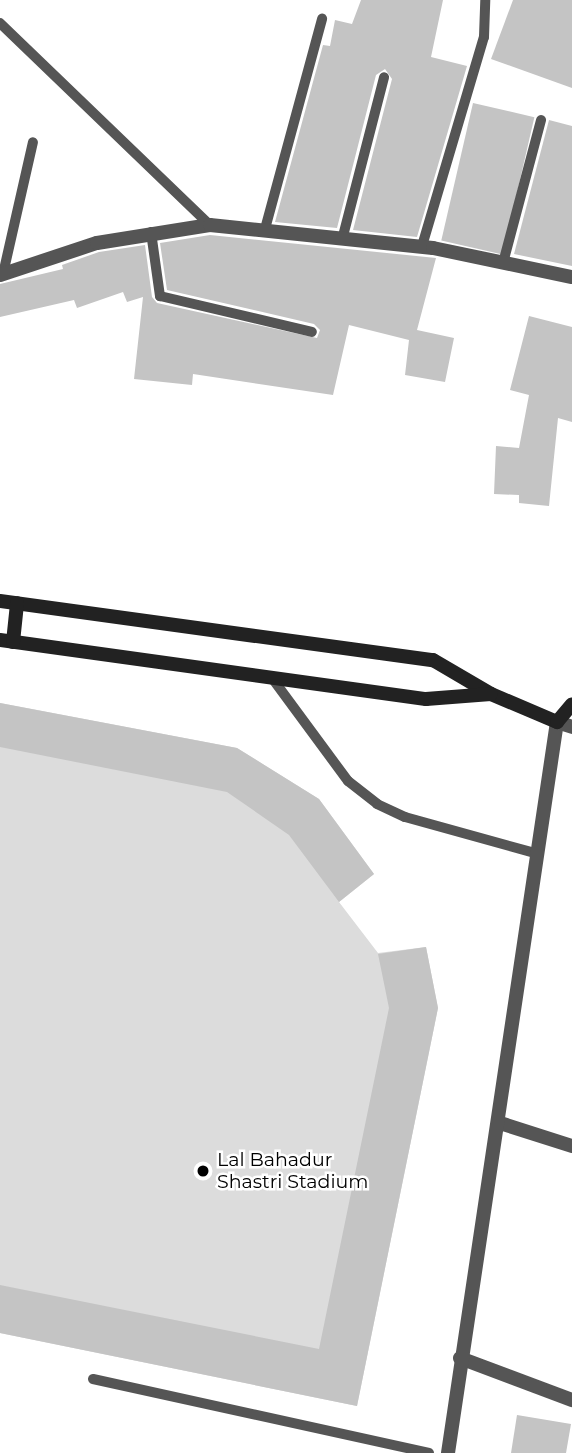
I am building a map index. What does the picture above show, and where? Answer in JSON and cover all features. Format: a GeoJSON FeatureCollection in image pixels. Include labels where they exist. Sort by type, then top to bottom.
{"type":"FeatureCollection","features":[{"type":"Feature","properties":{"kind":"main road"},"geometry":{"type":"LineString","coordinates":[[0,601],[433,660],[491,694],[557,722],[572,704]]}},
{"type":"Feature","properties":{"kind":"main road"},"geometry":{"type":"LineString","coordinates":[[17,603],[6,641],[426,699],[491,694]]}},
{"type":"Feature","properties":{"kind":"street"},"geometry":{"type":"LineString","coordinates":[[2,274],[97,243],[151,232],[210,225],[343,236],[422,246],[572,277]]}},
{"type":"Feature","properties":{"kind":"street"},"geometry":{"type":"LineString","coordinates":[[448,1453],[460,1358],[500,1124],[557,722],[572,727]]}},
{"type":"Feature","properties":{"kind":"street"},"geometry":{"type":"LineString","coordinates":[[500,1124],[572,1146]]}},
{"type":"Feature","properties":{"kind":"street"},"geometry":{"type":"LineString","coordinates":[[460,1358],[572,1400]]}},
{"type":"Feature","properties":{"kind":"lane"},"geometry":{"type":"LineString","coordinates":[[422,246],[484,37],[485,0]]}},
{"type":"Feature","properties":{"kind":"lane"},"geometry":{"type":"LineString","coordinates":[[265,229],[322,19]]}},
{"type":"Feature","properties":{"kind":"lane"},"geometry":{"type":"LineString","coordinates":[[0,23],[210,225]]}},
{"type":"Feature","properties":{"kind":"lane"},"geometry":{"type":"LineString","coordinates":[[343,236],[384,77]]}},
{"type":"Feature","properties":{"kind":"lane"},"geometry":{"type":"LineString","coordinates":[[503,263],[541,120]]}},
{"type":"Feature","properties":{"kind":"lane"},"geometry":{"type":"LineString","coordinates":[[2,274],[33,142]]}},
{"type":"Feature","properties":{"kind":"lane"},"geometry":{"type":"LineString","coordinates":[[151,232],[160,296],[312,332]]}},
{"type":"Feature","properties":{"kind":"lane"},"geometry":{"type":"LineString","coordinates":[[271,678],[348,781],[377,804],[538,854]]}},
{"type":"Feature","properties":{"kind":"lane"},"geometry":{"type":"LineString","coordinates":[[93,1379],[429,1453]]}},
{"type":"Feature","properties":{"kind":"shaded area","name":"Lal Bahadur Shastri Stadium"},"geometry":{"type":"Polygon","coordinates":[[[0,703],[237,748],[319,799],[374,874],[339,902],[378,953],[426,947],[438,1008],[357,1406],[0,1333],[0,703]]]}},
{"type":"Feature","properties":{"kind":"building"},"geometry":{"type":"Polygon","coordinates":[[[361,0],[443,0],[431,57],[467,66],[417,237],[353,230],[392,79],[385,69],[376,75],[337,228],[275,222],[323,45],[330,46],[335,20],[352,24],[361,0]]]}},
{"type":"Feature","properties":{"kind":"building"},"geometry":{"type":"Polygon","coordinates":[[[513,0],[572,0],[572,88],[491,59],[513,0]]]}},
{"type":"Feature","properties":{"kind":"building"},"geometry":{"type":"Polygon","coordinates":[[[473,103],[534,117],[503,255],[441,240],[473,103]]]}},
{"type":"Feature","properties":{"kind":"building"},"geometry":{"type":"Polygon","coordinates":[[[549,120],[572,126],[572,266],[514,254],[549,120]]]}},
{"type":"Feature","properties":{"kind":"building"},"geometry":{"type":"Polygon","coordinates":[[[210,235],[436,258],[417,330],[454,338],[445,382],[405,375],[409,340],[349,325],[333,395],[193,374],[192,385],[134,379],[143,297],[127,302],[123,292],[77,308],[74,300],[0,317],[0,284],[63,269],[62,265],[99,252],[145,245],[152,297],[157,303],[317,338],[320,330],[314,324],[167,290],[160,243],[210,235]]]}},
{"type":"Feature","properties":{"kind":"building"},"geometry":{"type":"Polygon","coordinates":[[[529,316],[572,327],[572,422],[558,418],[549,506],[519,503],[519,495],[494,494],[496,446],[519,448],[529,395],[510,390],[529,316]]]}},
{"type":"Feature","properties":{"kind":"building"},"geometry":{"type":"Polygon","coordinates":[[[0,703],[237,748],[319,799],[374,874],[339,902],[289,835],[227,792],[0,747],[0,703]]]}},
{"type":"Feature","properties":{"kind":"building"},"geometry":{"type":"Polygon","coordinates":[[[426,947],[438,1008],[357,1406],[0,1333],[0,1285],[319,1349],[389,1008],[378,954],[426,947]]]}},
{"type":"Feature","properties":{"kind":"building"},"geometry":{"type":"Polygon","coordinates":[[[517,1415],[571,1424],[566,1453],[511,1453],[517,1415]]]}},
{"type":"Feature","properties":{"kind":"place","name":"Lal Bahadur Shastri Stadium"},"geometry":{"type":"Point","coordinates":[203,1171]}}]}
